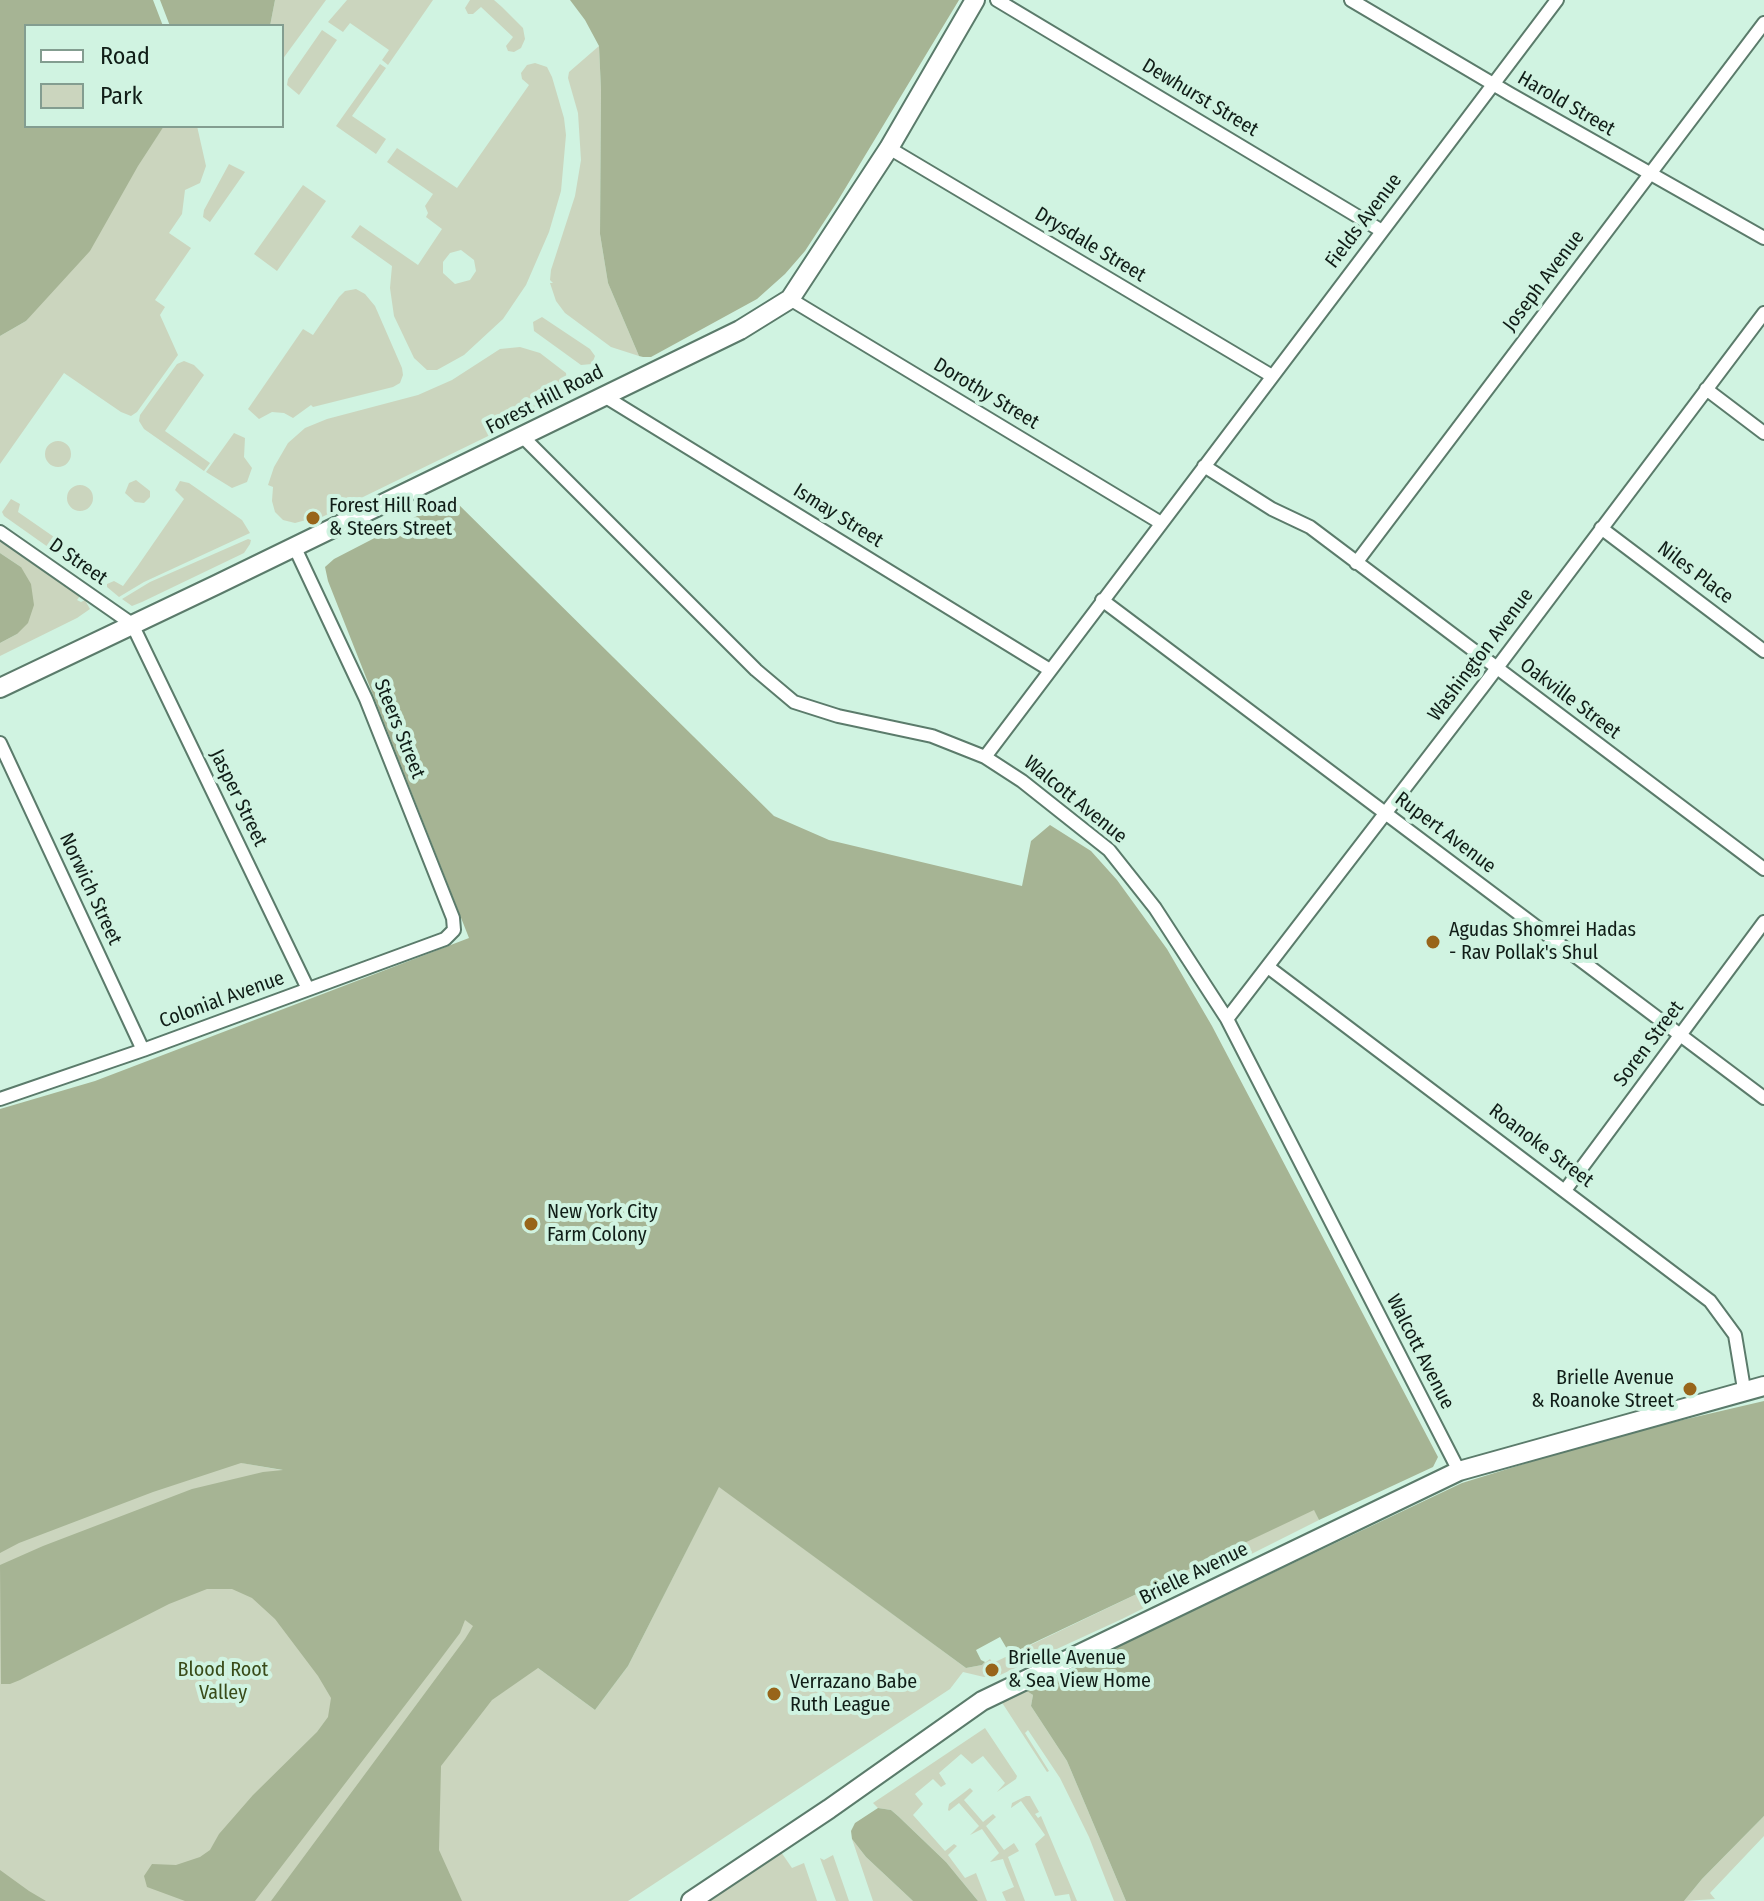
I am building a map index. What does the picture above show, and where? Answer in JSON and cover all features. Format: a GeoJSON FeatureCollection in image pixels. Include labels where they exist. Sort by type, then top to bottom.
{"type":"FeatureCollection","features":[{"type":"Feature","properties":{"kind":"street","name":"Forest Hill Road"},"geometry":{"type":"LineString","coordinates":[[0,688],[523,437],[740,330],[790,299],[889,148],[975,0]]}},
{"type":"Feature","properties":{"kind":"street","name":"Dewhurst Street"},"geometry":{"type":"LineString","coordinates":[[997,0],[1382,231]]}},
{"type":"Feature","properties":{"kind":"street","name":"Harold Street"},"geometry":{"type":"LineString","coordinates":[[1351,0],[1764,238]]}},
{"type":"Feature","properties":{"kind":"street","name":"Fields Avenue"},"geometry":{"type":"LineString","coordinates":[[985,757],[1557,0]]}},
{"type":"Feature","properties":{"kind":"street","name":"Joseph Avenue"},"geometry":{"type":"LineString","coordinates":[[1356,563],[1764,23]]}},
{"type":"Feature","properties":{"kind":"street","name":"Drysdale Street"},"geometry":{"type":"LineString","coordinates":[[889,148],[1272,376]]}},
{"type":"Feature","properties":{"kind":"street","name":"Dorothy Street"},"geometry":{"type":"LineString","coordinates":[[790,299],[1161,523]]}},
{"type":"Feature","properties":{"kind":"street","name":"Washington Avenue"},"geometry":{"type":"LineString","coordinates":[[1227,1019],[1764,313]]}},
{"type":"Feature","properties":{"kind":"street"},"geometry":{"type":"LineString","coordinates":[[1706,389],[1764,433]]}},
{"type":"Feature","properties":{"kind":"street","name":"Ismay Street"},"geometry":{"type":"LineString","coordinates":[[604,396],[1050,670]]}},
{"type":"Feature","properties":{"kind":"street","name":"Walcott Avenue"},"geometry":{"type":"LineString","coordinates":[[523,437],[756,670],[794,702],[838,716],[932,736],[985,757],[1022,781],[1109,850],[1155,908],[1227,1019],[1459,1471]]}},
{"type":"Feature","properties":{"kind":"street","name":"Oakville Street"},"geometry":{"type":"LineString","coordinates":[[1204,466],[1272,509],[1310,527],[1764,869]]}},
{"type":"Feature","properties":{"kind":"street","name":"Niles Place"},"geometry":{"type":"LineString","coordinates":[[1601,528],[1764,651]]}},
{"type":"Feature","properties":{"kind":"street","name":"D Street"},"geometry":{"type":"LineString","coordinates":[[0,532],[132,624]]}},
{"type":"Feature","properties":{"kind":"street","name":"Steers Street"},"geometry":{"type":"LineString","coordinates":[[295,548],[366,699],[453,918],[454,930]]}},
{"type":"Feature","properties":{"kind":"street","name":"Rupert Avenue"},"geometry":{"type":"LineString","coordinates":[[1102,600],[1764,1098]]}},
{"type":"Feature","properties":{"kind":"street","name":"Jasper Street"},"geometry":{"type":"LineString","coordinates":[[132,624],[308,989]]}},
{"type":"Feature","properties":{"kind":"street","name":"Norwich Street"},"geometry":{"type":"LineString","coordinates":[[0,743],[143,1050]]}},
{"type":"Feature","properties":{"kind":"street","name":"Soren Street"},"geometry":{"type":"LineString","coordinates":[[1566,1189],[1764,922]]}},
{"type":"Feature","properties":{"kind":"street","name":"Colonial Avenue"},"geometry":{"type":"LineString","coordinates":[[0,1099],[445,939],[454,930]]}},
{"type":"Feature","properties":{"kind":"street","name":"Roanoke Street"},"geometry":{"type":"LineString","coordinates":[[1268,967],[1566,1189],[1710,1301],[1727,1319],[1735,1335],[1744,1389]]}},
{"type":"Feature","properties":{"kind":"street","name":"Brielle Avenue"},"geometry":{"type":"LineString","coordinates":[[691,1901],[982,1701],[1459,1471],[1744,1389],[1764,1386]]}},
{"type":"Feature","properties":{"kind":"green space"},"geometry":{"type":"Polygon","coordinates":[[[0,0],[153,0],[162,24],[24,24],[24,128],[163,128],[90,251],[26,321],[0,336],[0,0]]]}},
{"type":"Feature","properties":{"kind":"green space"},"geometry":{"type":"Polygon","coordinates":[[[160,0],[275,0],[270,24],[169,24],[160,0]]]}},
{"type":"Feature","properties":{"kind":"green space"},"geometry":{"type":"Polygon","coordinates":[[[275,0],[326,0],[284,57],[284,24],[270,24],[275,0]]]}},
{"type":"Feature","properties":{"kind":"green space"},"geometry":{"type":"Polygon","coordinates":[[[347,0],[433,0],[388,65],[382,60],[389,50],[350,23],[343,32],[328,22],[347,0]]]}},
{"type":"Feature","properties":{"kind":"green space"},"geometry":{"type":"Polygon","coordinates":[[[470,0],[494,0],[502,7],[523,28],[525,39],[521,48],[508,51],[506,46],[513,37],[481,7],[468,14],[465,8],[470,0]]]}},
{"type":"Feature","properties":{"kind":"green space"},"geometry":{"type":"Polygon","coordinates":[[[570,0],[959,0],[837,202],[805,251],[785,274],[757,299],[651,357],[643,357],[639,356],[608,283],[600,234],[599,46],[570,0]]]}},
{"type":"Feature","properties":{"kind":"green space"},"geometry":{"type":"Polygon","coordinates":[[[322,30],[337,40],[299,95],[287,85],[288,79],[322,30]]]}},
{"type":"Feature","properties":{"kind":"green space"},"geometry":{"type":"Polygon","coordinates":[[[599,46],[600,234],[608,283],[639,356],[611,347],[565,313],[556,301],[550,283],[553,283],[550,280],[551,270],[575,196],[581,160],[578,113],[569,72],[599,46]]]}},
{"type":"Feature","properties":{"kind":"green space"},"geometry":{"type":"Polygon","coordinates":[[[535,63],[547,67],[564,118],[566,135],[561,191],[549,232],[526,285],[503,319],[464,355],[437,370],[427,370],[414,358],[394,316],[390,288],[392,266],[351,237],[360,225],[418,265],[442,229],[426,217],[425,206],[433,194],[387,162],[397,148],[457,188],[529,85],[522,79],[521,73],[527,65],[535,63]],[[461,250],[450,253],[443,262],[443,273],[455,284],[470,280],[476,271],[474,260],[461,250]]]}},
{"type":"Feature","properties":{"kind":"green space"},"geometry":{"type":"Polygon","coordinates":[[[380,64],[386,68],[352,116],[386,139],[376,154],[336,126],[380,64]]]}},
{"type":"Feature","properties":{"kind":"green space"},"geometry":{"type":"Polygon","coordinates":[[[163,128],[197,128],[206,166],[200,183],[185,190],[182,214],[169,233],[191,248],[155,300],[165,307],[160,315],[178,355],[131,416],[64,373],[0,464],[0,336],[26,321],[163,128]]]}},
{"type":"Feature","properties":{"kind":"green space"},"geometry":{"type":"Polygon","coordinates":[[[229,164],[245,172],[210,222],[203,217],[204,210],[229,164]]]}},
{"type":"Feature","properties":{"kind":"green space"},"geometry":{"type":"Polygon","coordinates":[[[303,185],[326,201],[277,271],[254,254],[303,185]]]}},
{"type":"Feature","properties":{"kind":"green space"},"geometry":{"type":"Polygon","coordinates":[[[356,289],[375,306],[402,368],[400,383],[313,407],[311,405],[293,418],[272,412],[259,419],[248,409],[303,329],[313,335],[339,297],[345,291],[356,289]]]}},
{"type":"Feature","properties":{"kind":"green space"},"geometry":{"type":"Polygon","coordinates":[[[542,317],[590,349],[595,356],[592,364],[581,365],[534,331],[533,322],[542,317]]]}},
{"type":"Feature","properties":{"kind":"green space"},"geometry":{"type":"Polygon","coordinates":[[[520,347],[540,353],[566,373],[568,390],[560,401],[320,518],[317,512],[295,523],[283,520],[275,512],[273,487],[268,485],[274,467],[288,443],[305,428],[327,419],[418,395],[452,380],[500,349],[520,347]]]}},
{"type":"Feature","properties":{"kind":"green space"},"geometry":{"type":"Polygon","coordinates":[[[184,361],[194,365],[204,375],[165,431],[210,463],[204,471],[144,429],[139,421],[140,415],[177,364],[184,361]]]}},
{"type":"Feature","properties":{"kind":"green space"},"geometry":{"type":"Polygon","coordinates":[[[234,433],[245,438],[244,457],[252,468],[247,482],[232,488],[206,472],[234,433]]]}},
{"type":"Feature","properties":{"kind":"green space"},"geometry":{"type":"Polygon","coordinates":[[[58,441],[67,445],[71,454],[67,463],[58,467],[49,463],[45,454],[49,445],[58,441]]]}},
{"type":"Feature","properties":{"kind":"green space"},"geometry":{"type":"Polygon","coordinates":[[[136,480],[150,491],[150,497],[144,503],[135,502],[125,493],[129,483],[136,480]]]}},
{"type":"Feature","properties":{"kind":"green space"},"geometry":{"type":"Polygon","coordinates":[[[180,481],[189,483],[242,520],[250,533],[144,582],[119,597],[107,584],[114,581],[123,586],[137,567],[184,499],[175,490],[180,481]]]}},
{"type":"Feature","properties":{"kind":"green space"},"geometry":{"type":"Polygon","coordinates":[[[80,485],[89,489],[93,498],[89,507],[80,511],[71,507],[67,498],[71,489],[80,485]]]}},
{"type":"Feature","properties":{"kind":"green space","name":"New York City Farm Colony"},"geometry":{"type":"Polygon","coordinates":[[[452,498],[774,816],[829,840],[1022,886],[1031,841],[1050,825],[1091,851],[1117,880],[1167,949],[1212,1026],[1438,1457],[1433,1467],[1319,1520],[1314,1510],[1010,1654],[1000,1637],[976,1650],[985,1662],[982,1665],[966,1668],[719,1487],[628,1666],[595,1710],[538,1668],[492,1700],[441,1766],[439,1850],[462,1901],[271,1901],[465,1639],[473,1626],[465,1620],[460,1633],[255,1901],[185,1901],[147,1887],[144,1876],[152,1864],[176,1865],[210,1850],[219,1834],[253,1795],[317,1732],[328,1717],[331,1698],[275,1619],[252,1598],[232,1589],[207,1589],[169,1604],[20,1680],[1,1684],[0,1565],[192,1489],[283,1470],[241,1463],[153,1492],[0,1553],[0,1109],[95,1081],[469,938],[325,567],[334,559],[452,498]]]}},
{"type":"Feature","properties":{"kind":"green space"},"geometry":{"type":"Polygon","coordinates":[[[11,499],[20,504],[18,512],[93,564],[97,571],[95,577],[89,576],[4,516],[2,512],[11,499]]]}},
{"type":"Feature","properties":{"kind":"green space"},"geometry":{"type":"Polygon","coordinates":[[[0,540],[80,596],[77,600],[85,600],[90,609],[0,656],[0,643],[17,634],[21,567],[0,553],[0,540]]]}},
{"type":"Feature","properties":{"kind":"green space"},"geometry":{"type":"Polygon","coordinates":[[[251,540],[250,544],[244,553],[142,602],[132,606],[122,599],[150,582],[251,540]]]}},
{"type":"Feature","properties":{"kind":"green space"},"geometry":{"type":"Polygon","coordinates":[[[0,553],[21,567],[31,584],[34,605],[28,623],[17,634],[0,643],[0,553]]]}},
{"type":"Feature","properties":{"kind":"green space"},"geometry":{"type":"Polygon","coordinates":[[[1764,1401],[1764,1816],[1684,1901],[1126,1901],[1067,1761],[1031,1706],[1033,1695],[1025,1690],[1462,1483],[1618,1435],[1764,1401]]]}},
{"type":"Feature","properties":{"kind":"green space","name":"Blood Root Valley"},"geometry":{"type":"Polygon","coordinates":[[[0,1420],[287,1471],[449,1609],[595,1710],[628,1666],[719,1486],[966,1668],[982,1665],[990,1659],[993,1663],[1314,1509],[1319,1520],[1122,1619],[998,1676],[984,1677],[963,1672],[950,1689],[628,1901],[0,1901],[0,1420]]]}},
{"type":"Feature","properties":{"kind":"green space"},"geometry":{"type":"Polygon","coordinates":[[[1025,1690],[1033,1695],[1031,1706],[1067,1761],[1126,1901],[1114,1901],[1089,1837],[1060,1778],[1028,1730],[1025,1733],[1047,1772],[1001,1701],[1025,1690]]]}},
{"type":"Feature","properties":{"kind":"green space"},"geometry":{"type":"Polygon","coordinates":[[[985,1728],[1017,1776],[1016,1779],[997,1792],[1005,1783],[983,1756],[972,1764],[961,1754],[939,1773],[946,1784],[941,1787],[933,1779],[915,1794],[923,1804],[913,1815],[945,1851],[954,1844],[957,1846],[948,1855],[965,1878],[976,1873],[987,1901],[978,1901],[946,1862],[898,1816],[873,1803],[985,1728]]]}},
{"type":"Feature","properties":{"kind":"green space"},"geometry":{"type":"Polygon","coordinates":[[[970,1788],[973,1791],[964,1800],[983,1822],[993,1814],[996,1817],[986,1826],[1004,1850],[1014,1843],[1019,1851],[1008,1857],[1025,1901],[1006,1901],[1002,1892],[1014,1887],[1003,1859],[990,1862],[999,1853],[982,1829],[970,1835],[979,1826],[959,1803],[948,1810],[949,1804],[970,1788]]]}},
{"type":"Feature","properties":{"kind":"green space"},"geometry":{"type":"Polygon","coordinates":[[[1030,1796],[1039,1812],[1035,1814],[1038,1818],[1041,1816],[1077,1901],[1071,1901],[1069,1894],[1055,1896],[1035,1844],[1045,1835],[1021,1801],[1011,1808],[1012,1803],[1030,1796]]]}},
{"type":"Feature","properties":{"kind":"green space"},"geometry":{"type":"Polygon","coordinates":[[[878,1808],[891,1810],[898,1816],[946,1862],[978,1901],[913,1901],[866,1857],[852,1839],[851,1831],[855,1823],[878,1808]]]}},
{"type":"Feature","properties":{"kind":"green space"},"geometry":{"type":"Polygon","coordinates":[[[1764,1816],[1764,1836],[1710,1893],[1715,1899],[1684,1901],[1702,1879],[1764,1816]]]}},
{"type":"Feature","properties":{"kind":"green space"},"geometry":{"type":"Polygon","coordinates":[[[852,1839],[866,1857],[913,1901],[873,1901],[852,1839]]]}},
{"type":"Feature","properties":{"kind":"green space"},"geometry":{"type":"Polygon","coordinates":[[[781,1852],[792,1868],[804,1863],[817,1901],[709,1901],[781,1852]]]}},
{"type":"Feature","properties":{"kind":"green space"},"geometry":{"type":"Polygon","coordinates":[[[833,1855],[849,1901],[836,1901],[820,1858],[824,1860],[833,1855]]]}},
{"type":"Feature","properties":{"kind":"green space"},"geometry":{"type":"Polygon","coordinates":[[[0,1870],[29,1891],[46,1901],[0,1901],[0,1870]]]}},
{"type":"Feature","properties":{"kind":"place","name":"Forest Hill Road & Steers Street"},"geometry":{"type":"Point","coordinates":[313,518]}},
{"type":"Feature","properties":{"kind":"place","name":"Agudas Shomrei Hadas - Rav Pollak's Shul"},"geometry":{"type":"Point","coordinates":[1433,942]}},
{"type":"Feature","properties":{"kind":"place","name":"New York City Farm Colony"},"geometry":{"type":"Point","coordinates":[531,1224]}},
{"type":"Feature","properties":{"kind":"place","name":"Brielle Avenue & Roanoke Street"},"geometry":{"type":"Point","coordinates":[1690,1389]}},
{"type":"Feature","properties":{"kind":"place","name":"Brielle Avenue & Sea View Home"},"geometry":{"type":"Point","coordinates":[992,1670]}},
{"type":"Feature","properties":{"kind":"place","name":"Verrazano Babe Ruth League"},"geometry":{"type":"Point","coordinates":[774,1694]}}]}
